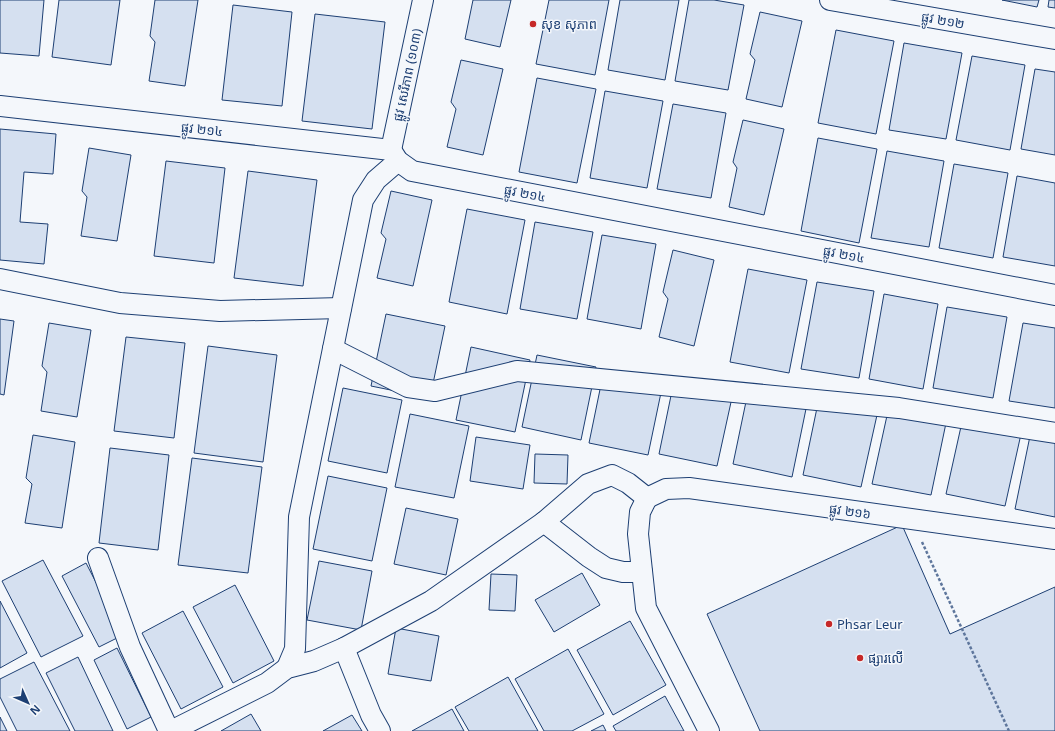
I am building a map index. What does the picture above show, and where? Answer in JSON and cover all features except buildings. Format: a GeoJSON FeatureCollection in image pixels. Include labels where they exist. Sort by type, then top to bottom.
{"type":"FeatureCollection","features":[{"type":"Feature","properties":{"kind":"street","name":"ផ្លូវ សេរីភាព (១០៣)"},"geometry":{"type":"LineString","coordinates":[[395,156],[423,0]]}},
{"type":"Feature","properties":{"kind":"street","name":"ផ្លូវ ២១២"},"geometry":{"type":"LineString","coordinates":[[830,0],[1055,39]]}},
{"type":"Feature","properties":{"kind":"street","name":"ផ្លូវ ២១៤"},"geometry":{"type":"LineString","coordinates":[[0,106],[395,156],[412,171],[1055,295]]}},
{"type":"Feature","properties":{"kind":"street"},"geometry":{"type":"LineString","coordinates":[[287,668],[295,649],[299,517],[363,200],[376,180],[395,156]]}},
{"type":"Feature","properties":{"kind":"street"},"geometry":{"type":"LineString","coordinates":[[0,279],[120,303],[220,311],[341,308]]}},
{"type":"Feature","properties":{"kind":"street"},"geometry":{"type":"LineString","coordinates":[[332,349],[408,387],[434,391],[517,371],[898,408],[1055,433]]}},
{"type":"Feature","properties":{"kind":"street"},"geometry":{"type":"LineString","coordinates":[[98,558],[130,648],[170,731],[267,683],[287,668],[314,661],[344,648],[431,601],[544,522],[588,484],[612,475],[628,483],[647,498],[640,512],[638,534],[646,608],[709,731]]}},
{"type":"Feature","properties":{"kind":"street","name":"ផ្លូវ ២១៦"},"geometry":{"type":"LineString","coordinates":[[647,498],[666,489],[689,488],[1055,539]]}},
{"type":"Feature","properties":{"kind":"street"},"geometry":{"type":"LineString","coordinates":[[544,522],[589,557],[606,568],[623,572],[642,572]]}},
{"type":"Feature","properties":{"kind":"street"},"geometry":{"type":"LineString","coordinates":[[344,648],[371,715],[380,731]]}},
{"type":"Feature","properties":{"kind":"path"},"geometry":{"type":"LineString","coordinates":[[912,519],[1009,731]]}},
{"type":"Feature","properties":{"kind":"place","name":"សុខ សុភាព"},"geometry":{"type":"Point","coordinates":[533,24]}},
{"type":"Feature","properties":{"kind":"place","name":"Phsar Leur"},"geometry":{"type":"Point","coordinates":[829,624]}},
{"type":"Feature","properties":{"kind":"place","name":"ផ្សារលើ"},"geometry":{"type":"Point","coordinates":[860,658]}}]}
